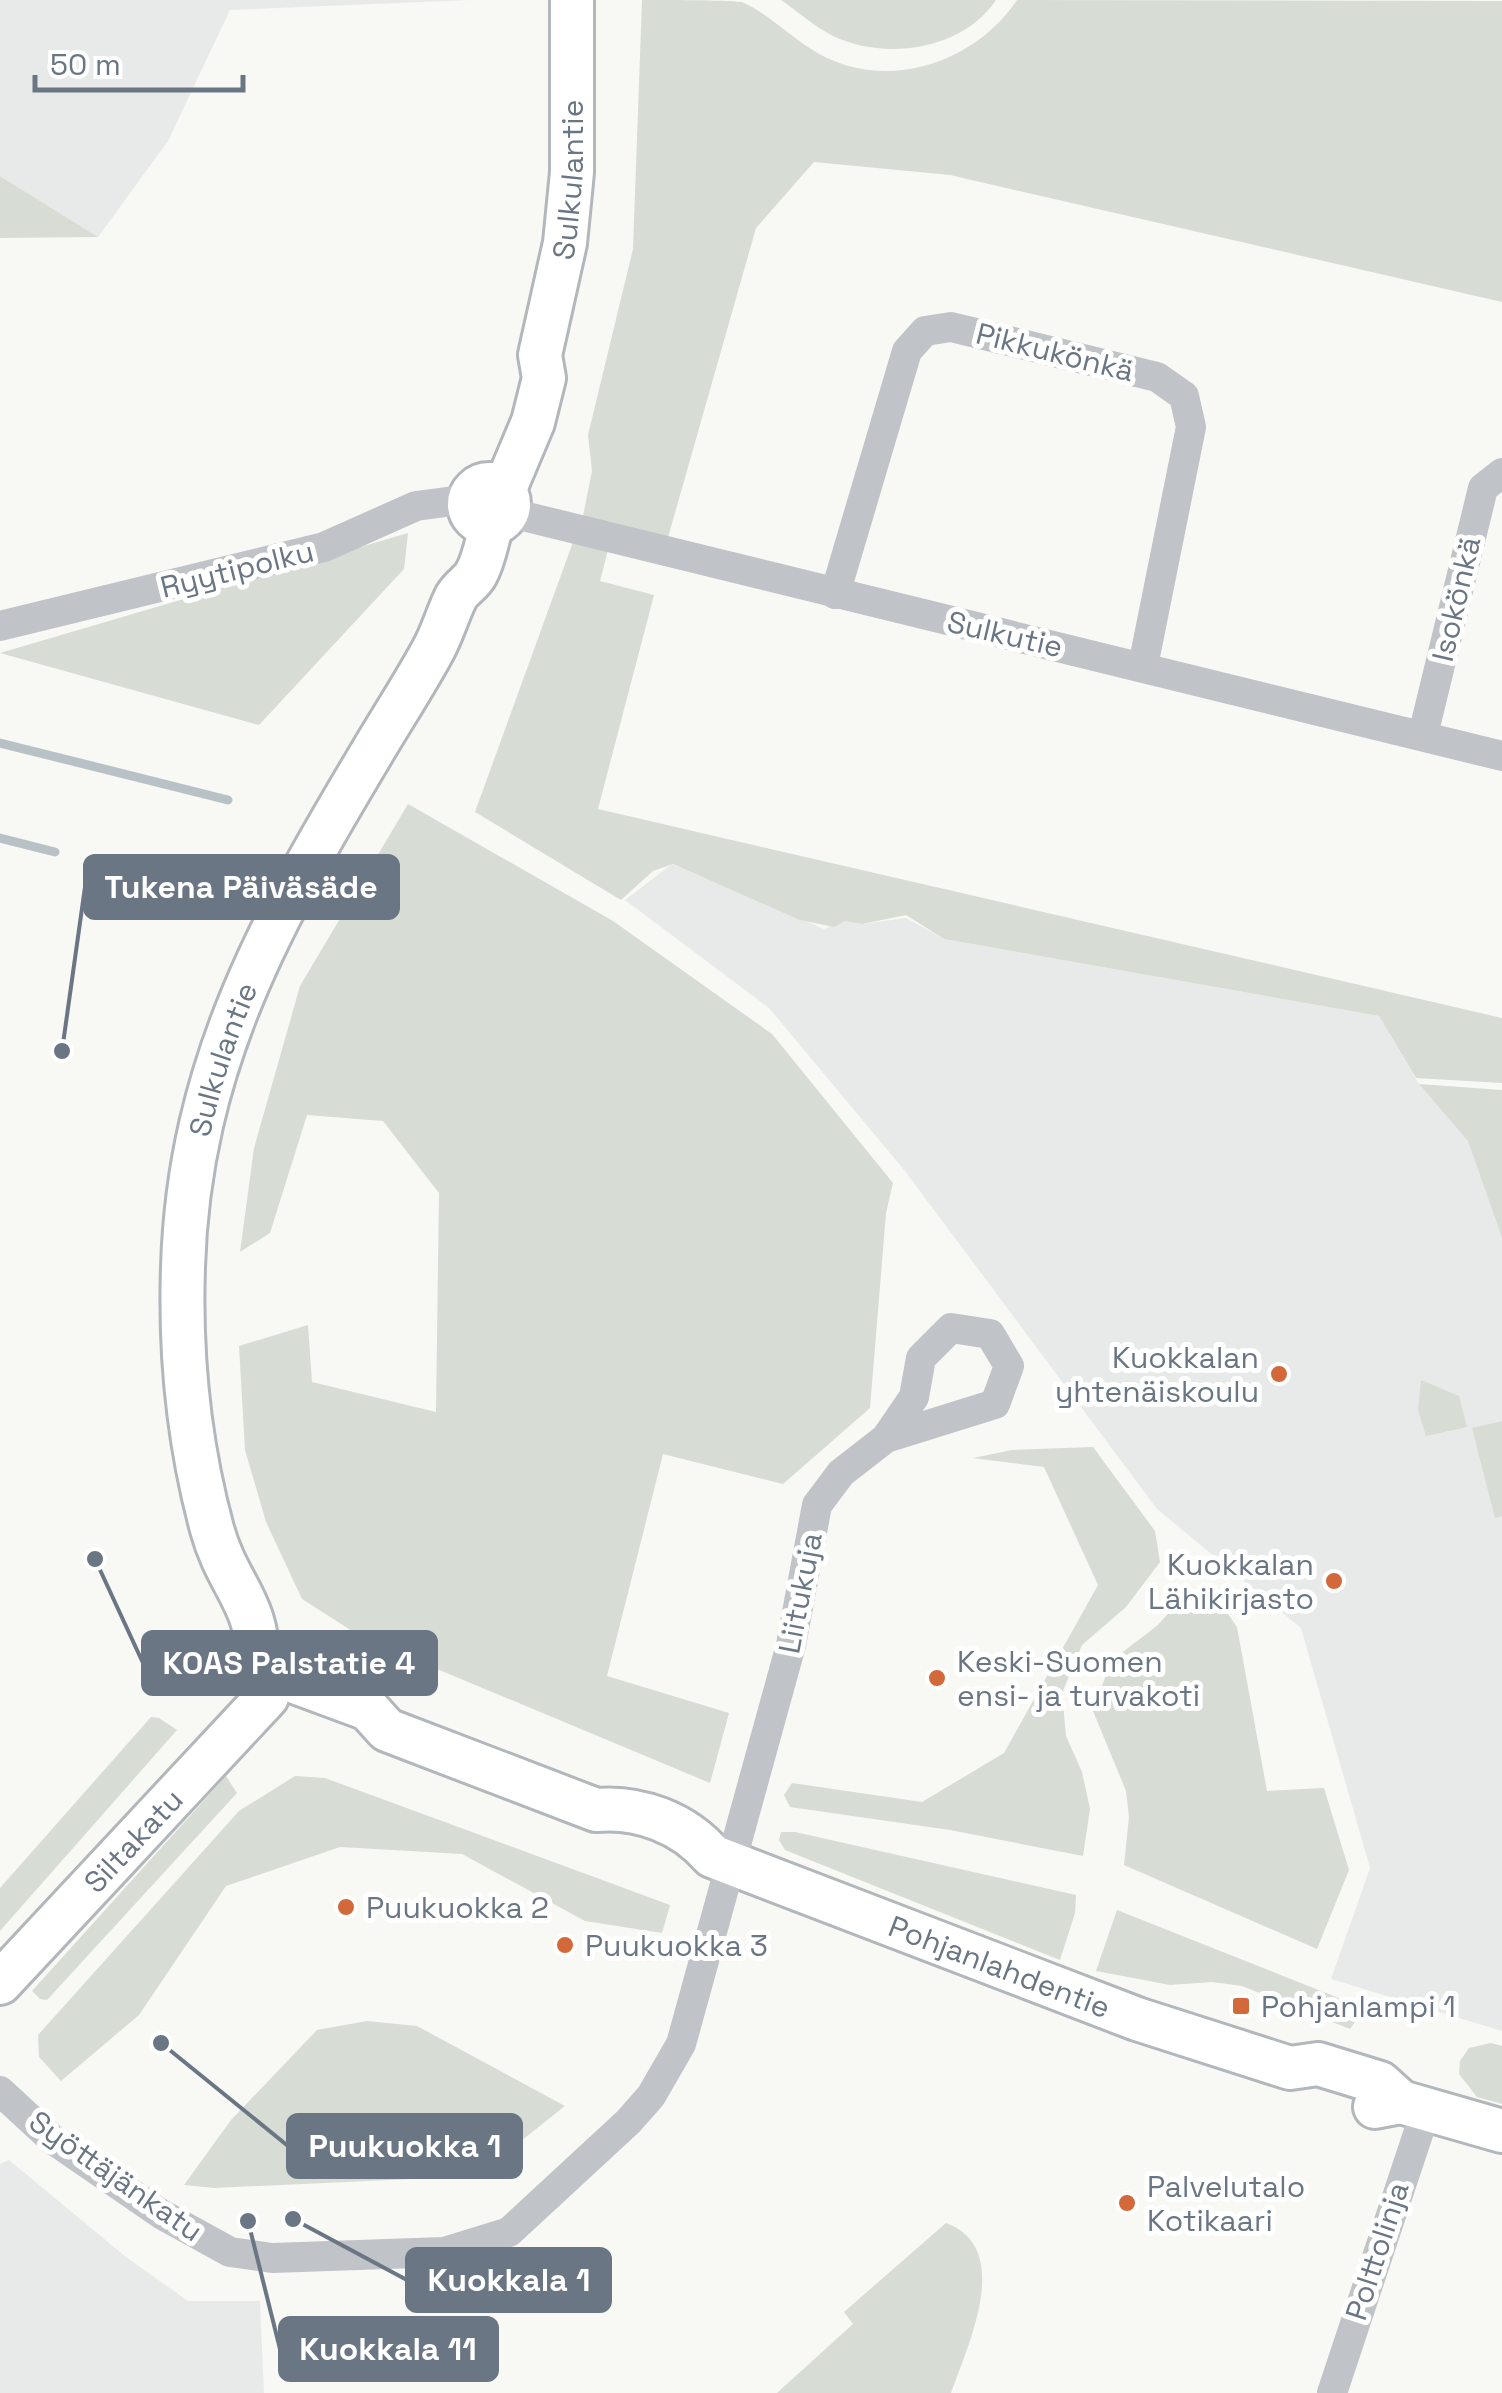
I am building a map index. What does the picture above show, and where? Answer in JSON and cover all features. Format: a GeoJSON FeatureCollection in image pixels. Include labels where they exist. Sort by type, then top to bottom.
{"type":"FeatureCollection","features":[{"type":"Feature","properties":{"kind":"main road","name":"Sulkulantie"},"geometry":{"type":"LineString","coordinates":[[262,1682],[255,1622],[246,1597],[227,1577],[194,1457],[186,1384],[183,1267],[193,1158],[220,1054],[252,966],[302,870],[434,650],[458,592],[475,576],[488,505],[524,372],[540,355],[565,243],[572,172],[572,0]]}},
{"type":"Feature","properties":{"kind":"main road","name":"Pohjanlahdentie"},"geometry":{"type":"LineString","coordinates":[[262,1682],[359,1732],[387,1730],[596,1810],[624,1807],[672,1825],[694,1835],[721,1860],[1137,2019],[1290,2068],[1310,2088],[1373,2107],[1413,2106],[1502,2131]]}},
{"type":"Feature","properties":{"kind":"main road","name":"Siltakatu"},"geometry":{"type":"LineString","coordinates":[[0,1945],[262,1682]]}},
{"type":"Feature","properties":{"kind":"main road","name":"Siltakatu"},"geometry":{"type":"LineString","coordinates":[[0,1983],[262,1682]]}},
{"type":"Feature","properties":{"kind":"street","name":"Pikkukönkä"},"geometry":{"type":"LineString","coordinates":[[835,594],[907,351],[924,331],[950,327],[1156,377],[1184,396],[1191,428],[1142,666]]}},
{"type":"Feature","properties":{"kind":"street","name":"Isokönkä"},"geometry":{"type":"LineString","coordinates":[[1423,735],[1483,488],[1494,474],[1502,473]]}},
{"type":"Feature","properties":{"kind":"street","name":"Sulkutie"},"geometry":{"type":"LineString","coordinates":[[488,505],[835,594],[1502,756]]}},
{"type":"Feature","properties":{"kind":"street","name":"Ryytipolku"},"geometry":{"type":"LineString","coordinates":[[0,626],[324,548],[416,506],[488,505]]}},
{"type":"Feature","properties":{"kind":"street","name":"Liitukuja"},"geometry":{"type":"LineString","coordinates":[[721,1860],[791,1645],[817,1504],[841,1473],[886,1438],[914,1397],[921,1358],[951,1328],[990,1334],[1009,1366],[995,1404],[886,1438]]}},
{"type":"Feature","properties":{"kind":"street","name":"Syöttäjänkatu"},"geometry":{"type":"LineString","coordinates":[[0,2091],[52,2138],[161,2214],[230,2252],[272,2258],[444,2252],[509,2232],[651,2096],[681,2044],[721,1860]]}},
{"type":"Feature","properties":{"kind":"street","name":"Polttolinja"},"geometry":{"type":"LineString","coordinates":[[1332,2393],[1413,2106]]}},
{"type":"Feature","properties":{"kind":"shaded area"},"geometry":{"type":"Polygon","coordinates":[[[0,0],[470,0],[230,10],[168,141],[98,237],[0,176],[0,0]]]}},
{"type":"Feature","properties":{"kind":"shaded area"},"geometry":{"type":"Polygon","coordinates":[[[642,0],[742,2],[827,58],[880,71],[932,64],[957,53],[980,39],[1017,0],[1502,1],[1502,302],[950,175],[814,162],[756,228],[667,541],[583,516],[592,471],[588,435],[633,249],[642,0]]]}},
{"type":"Feature","properties":{"kind":"shaded area"},"geometry":{"type":"Polygon","coordinates":[[[781,0],[996,0],[964,30],[944,40],[899,49],[854,44],[833,36],[781,0]]]}},
{"type":"Feature","properties":{"kind":"shaded area"},"geometry":{"type":"Polygon","coordinates":[[[0,176],[98,237],[0,238],[0,176]]]}},
{"type":"Feature","properties":{"kind":"shaded area"},"geometry":{"type":"Polygon","coordinates":[[[408,533],[404,569],[259,725],[0,653],[408,533]]]}},
{"type":"Feature","properties":{"kind":"shaded area"},"geometry":{"type":"Polygon","coordinates":[[[573,542],[608,550],[600,581],[654,595],[598,809],[1502,1018],[1502,1083],[1416,1078],[1379,1016],[944,939],[906,915],[862,924],[845,921],[834,927],[800,920],[673,864],[653,871],[621,900],[475,812],[573,542]]]}},
{"type":"Feature","properties":{"kind":"shaded area"},"geometry":{"type":"Polygon","coordinates":[[[408,804],[613,921],[772,1034],[893,1183],[886,1213],[870,1408],[783,1484],[663,1454],[607,1676],[729,1713],[710,1783],[363,1638],[302,1599],[266,1522],[245,1450],[239,1346],[308,1325],[312,1382],[436,1412],[439,1193],[383,1121],[307,1115],[270,1233],[240,1252],[254,1148],[300,986],[408,804]]]}},
{"type":"Feature","properties":{"kind":"shaded area","name":"Kuokkalan yhtenäiskoulu"},"geometry":{"type":"Polygon","coordinates":[[[672,864],[824,929],[845,921],[862,924],[906,918],[944,939],[1379,1016],[1419,1084],[1468,1140],[1502,1238],[1502,2031],[1331,1979],[1370,1868],[1301,1628],[1157,1509],[905,1171],[769,1008],[625,900],[672,864]]]}},
{"type":"Feature","properties":{"kind":"shaded area"},"geometry":{"type":"Polygon","coordinates":[[[1419,1084],[1502,1090],[1502,1238],[1468,1141],[1419,1084]]]}},
{"type":"Feature","properties":{"kind":"shaded area"},"geometry":{"type":"Polygon","coordinates":[[[1421,1380],[1459,1396],[1467,1427],[1426,1436],[1418,1410],[1421,1380]]]}},
{"type":"Feature","properties":{"kind":"shaded area"},"geometry":{"type":"Polygon","coordinates":[[[1502,1421],[1502,1516],[1495,1518],[1472,1428],[1502,1421]]]}},
{"type":"Feature","properties":{"kind":"shaded area"},"geometry":{"type":"Polygon","coordinates":[[[1093,1447],[1155,1531],[1160,1562],[1126,1607],[1082,1645],[1062,1693],[1066,1736],[1082,1772],[1090,1809],[1083,1856],[950,1830],[790,1807],[784,1795],[792,1783],[922,1802],[1004,1753],[1098,1585],[1044,1467],[973,1458],[1012,1450],[1093,1447]]]}},
{"type":"Feature","properties":{"kind":"shaded area"},"geometry":{"type":"Polygon","coordinates":[[[1190,1589],[1226,1611],[1237,1627],[1267,1791],[1324,1788],[1349,1870],[1317,1949],[1124,1865],[1129,1817],[1126,1791],[1093,1711],[1111,1661],[1158,1625],[1190,1589]]]}},
{"type":"Feature","properties":{"kind":"shaded area"},"geometry":{"type":"Polygon","coordinates":[[[151,1717],[177,1730],[0,1931],[0,1888],[151,1717]]]}},
{"type":"Feature","properties":{"kind":"shaded area"},"geometry":{"type":"Polygon","coordinates":[[[226,1776],[237,1793],[47,2000],[40,1999],[32,1991],[226,1776]]]}},
{"type":"Feature","properties":{"kind":"shaded area"},"geometry":{"type":"Polygon","coordinates":[[[295,1776],[325,1778],[670,1905],[662,1933],[585,1921],[462,1854],[340,1847],[226,1886],[139,2015],[61,2081],[39,2057],[38,2035],[239,1811],[295,1776]]]}},
{"type":"Feature","properties":{"kind":"shaded area"},"geometry":{"type":"Polygon","coordinates":[[[781,1832],[1076,1895],[1075,1913],[1060,1960],[785,1850],[779,1840],[781,1832]]]}},
{"type":"Feature","properties":{"kind":"shaded area"},"geometry":{"type":"Polygon","coordinates":[[[1117,1910],[1346,2001],[1357,2006],[1358,2018],[1350,2029],[1242,1986],[1212,1982],[1170,1985],[1096,1971],[1117,1910]]]}},
{"type":"Feature","properties":{"kind":"shaded area"},"geometry":{"type":"Polygon","coordinates":[[[367,2021],[417,2026],[565,2106],[477,2176],[214,2188],[184,2185],[231,2120],[317,2030],[367,2021]]]}},
{"type":"Feature","properties":{"kind":"shaded area"},"geometry":{"type":"Polygon","coordinates":[[[1491,2043],[1502,2046],[1502,2104],[1477,2097],[1459,2074],[1460,2061],[1469,2048],[1491,2043]]]}},
{"type":"Feature","properties":{"kind":"shaded area"},"geometry":{"type":"Polygon","coordinates":[[[9,2160],[126,2257],[188,2301],[260,2301],[264,2393],[0,2393],[0,2164],[9,2160]]]}},
{"type":"Feature","properties":{"kind":"shaded area"},"geometry":{"type":"Polygon","coordinates":[[[946,2223],[967,2236],[978,2254],[982,2276],[975,2326],[951,2393],[777,2393],[853,2324],[844,2312],[946,2223]]]}},
{"type":"Feature","properties":{"kind":"waterway"},"geometry":{"type":"LineString","coordinates":[[0,743],[228,800]]}},
{"type":"Feature","properties":{"kind":"waterway"},"geometry":{"type":"LineString","coordinates":[[0,838],[55,852]]}},
{"type":"Feature","properties":{"kind":"place","name":"Tukena Päiväsäde"},"geometry":{"type":"Point","coordinates":[62,1051]}},
{"type":"Feature","properties":{"kind":"place","name":"Kuokkalan yhtenäiskoulu"},"geometry":{"type":"Point","coordinates":[1279,1374]}},
{"type":"Feature","properties":{"kind":"place","name":"KOAS Palstatie 4"},"geometry":{"type":"Point","coordinates":[95,1559]}},
{"type":"Feature","properties":{"kind":"place","name":"Kuokkalan Lähikirjasto"},"geometry":{"type":"Point","coordinates":[1334,1581]}},
{"type":"Feature","properties":{"kind":"place","name":"Keski-Suomen ensi- ja turvakoti"},"geometry":{"type":"Point","coordinates":[937,1678]}},
{"type":"Feature","properties":{"kind":"place","name":"Puukuokka 2"},"geometry":{"type":"Point","coordinates":[346,1907]}},
{"type":"Feature","properties":{"kind":"place","name":"Puukuokka 3"},"geometry":{"type":"Point","coordinates":[565,1945]}},
{"type":"Feature","properties":{"kind":"place","name":"Pohjanlampi 1"},"geometry":{"type":"Point","coordinates":[1241,2006]}},
{"type":"Feature","properties":{"kind":"place","name":"Puukuokka 1"},"geometry":{"type":"Point","coordinates":[161,2043]}},
{"type":"Feature","properties":{"kind":"place","name":"Palvelutalo Kotikaari"},"geometry":{"type":"Point","coordinates":[1127,2203]}},
{"type":"Feature","properties":{"kind":"place","name":"Kuokkala 1"},"geometry":{"type":"Point","coordinates":[293,2219]}},
{"type":"Feature","properties":{"kind":"place","name":"Kuokkala 11"},"geometry":{"type":"Point","coordinates":[248,2221]}}]}
